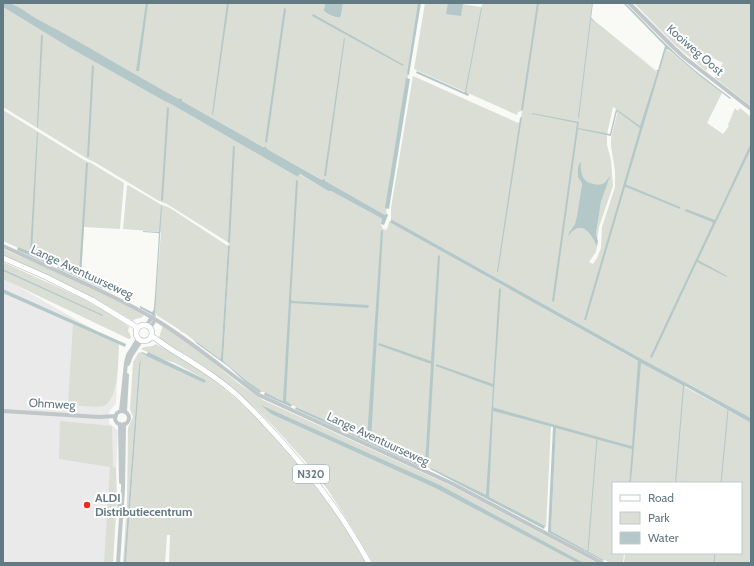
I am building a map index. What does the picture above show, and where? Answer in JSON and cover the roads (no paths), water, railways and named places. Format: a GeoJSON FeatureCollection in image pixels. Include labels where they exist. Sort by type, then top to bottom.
{"type":"FeatureCollection","features":[{"type":"Feature","properties":{"kind":"main road"},"geometry":{"type":"LineString","coordinates":[[3,258],[92,300],[122,319],[127,324],[137,329]]}},
{"type":"Feature","properties":{"kind":"main road"},"geometry":{"type":"LineString","coordinates":[[142,326],[148,327],[151,332],[150,337],[146,341],[140,340],[136,335],[137,329],[142,326]]}},
{"type":"Feature","properties":{"kind":"main road","name":"N320"},"geometry":{"type":"LineString","coordinates":[[150,337],[161,341],[205,370],[239,396],[294,455],[323,491],[340,515],[369,563]]}},
{"type":"Feature","properties":{"kind":"street","name":"Kooiweg Oost"},"geometry":{"type":"LineString","coordinates":[[629,3],[681,54],[751,109]]}},
{"type":"Feature","properties":{"kind":"street","name":"Lange Aventuurseweg"},"geometry":{"type":"LineString","coordinates":[[3,246],[106,292],[153,318],[200,349],[259,395],[453,484],[602,563]]}},
{"type":"Feature","properties":{"kind":"street"},"geometry":{"type":"LineString","coordinates":[[148,327],[153,318]]}},
{"type":"Feature","properties":{"kind":"street"},"geometry":{"type":"LineString","coordinates":[[123,412],[125,366],[128,355],[140,340]]}},
{"type":"Feature","properties":{"kind":"street","name":"Ohmweg"},"geometry":{"type":"LineString","coordinates":[[3,411],[116,418]]}},
{"type":"Feature","properties":{"kind":"street"},"geometry":{"type":"LineString","coordinates":[[122,424],[117,422],[116,418],[118,413],[123,412]]}},
{"type":"Feature","properties":{"kind":"street"},"geometry":{"type":"LineString","coordinates":[[122,424],[127,422],[129,418],[128,415],[123,412]]}},
{"type":"Feature","properties":{"kind":"street"},"geometry":{"type":"LineString","coordinates":[[116,563],[121,487],[122,424]]}},
{"type":"Feature","properties":{"kind":"water"},"geometry":{"type":"Polygon","coordinates":[[[3,3],[11,4],[19,8],[179,99],[182,99],[182,101],[263,147],[266,146],[267,149],[322,180],[325,180],[385,215],[386,213],[388,215],[384,225],[381,224],[382,219],[379,217],[331,191],[328,191],[300,174],[297,177],[70,48],[3,7],[3,3]]]}},
{"type":"Feature","properties":{"kind":"water"},"geometry":{"type":"Polygon","coordinates":[[[146,3],[148,3],[139,71],[136,71],[146,3]]]}},
{"type":"Feature","properties":{"kind":"water"},"geometry":{"type":"Polygon","coordinates":[[[227,3],[229,3],[213,115],[212,114],[227,3]]]}},
{"type":"Feature","properties":{"kind":"water"},"geometry":{"type":"Polygon","coordinates":[[[325,3],[343,3],[341,16],[339,18],[326,13],[324,10],[325,3]]]}},
{"type":"Feature","properties":{"kind":"water"},"geometry":{"type":"Polygon","coordinates":[[[418,3],[421,3],[409,75],[407,74],[418,3]]]}},
{"type":"Feature","properties":{"kind":"water"},"geometry":{"type":"Polygon","coordinates":[[[448,3],[463,3],[461,16],[446,14],[448,3]]]}},
{"type":"Feature","properties":{"kind":"water"},"geometry":{"type":"Polygon","coordinates":[[[537,3],[539,3],[523,110],[521,110],[537,3]]]}},
{"type":"Feature","properties":{"kind":"water"},"geometry":{"type":"Polygon","coordinates":[[[592,3],[591,18],[656,70],[658,70],[665,46],[623,3],[625,3],[684,61],[731,98],[730,99],[700,76],[668,49],[666,49],[626,184],[680,207],[680,209],[625,187],[586,320],[584,320],[640,128],[617,111],[611,136],[578,129],[554,302],[552,301],[577,123],[532,113],[579,122],[578,128],[610,134],[616,109],[640,126],[657,73],[657,71],[591,19],[578,118],[592,3]]]}},
{"type":"Feature","properties":{"kind":"water"},"geometry":{"type":"Polygon","coordinates":[[[284,8],[286,9],[267,143],[265,142],[284,8]]]}},
{"type":"Feature","properties":{"kind":"water"},"geometry":{"type":"Polygon","coordinates":[[[481,8],[466,92],[469,94],[468,96],[416,73],[417,71],[465,92],[481,8]]]}},
{"type":"Feature","properties":{"kind":"water"},"geometry":{"type":"Polygon","coordinates":[[[313,14],[404,65],[403,66],[312,16],[313,14]]]}},
{"type":"Feature","properties":{"kind":"water"},"geometry":{"type":"Polygon","coordinates":[[[41,35],[43,35],[38,128],[37,127],[41,35]]]}},
{"type":"Feature","properties":{"kind":"water"},"geometry":{"type":"Polygon","coordinates":[[[344,38],[326,176],[324,176],[344,38]]]}},
{"type":"Feature","properties":{"kind":"water"},"geometry":{"type":"Polygon","coordinates":[[[92,65],[94,66],[89,157],[87,157],[92,65]]]}},
{"type":"Feature","properties":{"kind":"water"},"geometry":{"type":"Polygon","coordinates":[[[406,78],[410,79],[389,209],[385,208],[406,78]]]}},
{"type":"Feature","properties":{"kind":"water"},"geometry":{"type":"Polygon","coordinates":[[[167,107],[169,108],[162,201],[161,200],[167,107]]]}},
{"type":"Feature","properties":{"kind":"water"},"geometry":{"type":"Polygon","coordinates":[[[522,117],[498,272],[497,272],[520,118],[522,117]]]}},
{"type":"Feature","properties":{"kind":"water"},"geometry":{"type":"Polygon","coordinates":[[[37,132],[32,254],[54,263],[53,266],[17,250],[18,247],[30,252],[37,132]]]}},
{"type":"Feature","properties":{"kind":"water"},"geometry":{"type":"Polygon","coordinates":[[[751,143],[751,149],[698,260],[727,277],[697,262],[652,358],[650,357],[713,223],[685,211],[686,209],[715,220],[751,143]]]}},
{"type":"Feature","properties":{"kind":"water"},"geometry":{"type":"Polygon","coordinates":[[[233,146],[235,146],[230,242],[228,243],[228,242],[233,146]]]}},
{"type":"Feature","properties":{"kind":"water"},"geometry":{"type":"Polygon","coordinates":[[[581,162],[581,170],[584,179],[587,182],[596,185],[602,184],[610,176],[601,202],[596,234],[598,241],[597,247],[589,232],[581,228],[577,228],[568,236],[575,224],[577,216],[582,184],[578,177],[578,168],[581,162]]]}},
{"type":"Feature","properties":{"kind":"water"},"geometry":{"type":"Polygon","coordinates":[[[86,163],[88,163],[81,276],[104,288],[103,289],[57,268],[58,265],[79,274],[86,163]]]}},
{"type":"Feature","properties":{"kind":"water"},"geometry":{"type":"Polygon","coordinates":[[[296,180],[298,181],[292,301],[369,305],[368,308],[291,304],[286,401],[292,405],[291,407],[264,395],[265,392],[283,401],[296,180]]]}},
{"type":"Feature","properties":{"kind":"water"},"geometry":{"type":"Polygon","coordinates":[[[161,206],[156,317],[140,308],[140,306],[152,312],[154,310],[159,234],[143,231],[159,232],[161,206]]]}},
{"type":"Feature","properties":{"kind":"water"},"geometry":{"type":"Polygon","coordinates":[[[391,219],[751,418],[751,423],[685,386],[675,482],[683,386],[641,363],[631,482],[629,482],[632,449],[556,428],[551,531],[604,560],[603,561],[548,532],[553,427],[493,411],[489,497],[545,526],[544,529],[430,469],[431,468],[486,495],[493,387],[436,366],[436,364],[493,384],[499,288],[501,289],[493,407],[631,446],[638,361],[389,222],[391,219]]]}},
{"type":"Feature","properties":{"kind":"water"},"geometry":{"type":"Polygon","coordinates":[[[381,230],[383,231],[371,441],[420,464],[419,466],[295,409],[296,407],[367,439],[381,230]]]}},
{"type":"Feature","properties":{"kind":"water"},"geometry":{"type":"Polygon","coordinates":[[[228,245],[230,246],[223,361],[261,391],[260,393],[246,383],[229,367],[196,343],[197,342],[220,359],[221,358],[228,245]]]}},
{"type":"Feature","properties":{"kind":"water"},"geometry":{"type":"Polygon","coordinates":[[[438,255],[440,256],[428,466],[425,469],[423,468],[425,465],[431,364],[378,345],[379,343],[431,361],[438,255]]]}},
{"type":"Feature","properties":{"kind":"water"},"geometry":{"type":"Polygon","coordinates":[[[3,269],[103,315],[102,316],[3,271],[3,269]]]}},
{"type":"Feature","properties":{"kind":"water"},"geometry":{"type":"Polygon","coordinates":[[[3,289],[126,344],[125,347],[3,293],[3,289]]]}},
{"type":"Feature","properties":{"kind":"water"},"geometry":{"type":"Polygon","coordinates":[[[148,352],[206,381],[204,383],[146,356],[141,353],[147,354],[148,352]]]}},
{"type":"Feature","properties":{"kind":"water"},"geometry":{"type":"Polygon","coordinates":[[[141,359],[126,563],[124,563],[139,364],[141,359]]]}},
{"type":"Feature","properties":{"kind":"water"},"geometry":{"type":"Polygon","coordinates":[[[261,405],[440,485],[584,563],[577,563],[435,488],[271,414],[261,405]]]}},
{"type":"Feature","properties":{"kind":"waterway"},"geometry":{"type":"LineString","coordinates":[[721,482],[728,410]]}},
{"type":"Feature","properties":{"kind":"waterway"},"geometry":{"type":"LineString","coordinates":[[588,551],[597,438]]}},
{"type":"Feature","properties":{"kind":"waterway"},"geometry":{"type":"LineString","coordinates":[[714,563],[715,554]]}},
{"type":"Feature","properties":{"kind":"place","name":"ALDI Distributiecentrum"},"geometry":{"type":"Point","coordinates":[87,505]}}]}
